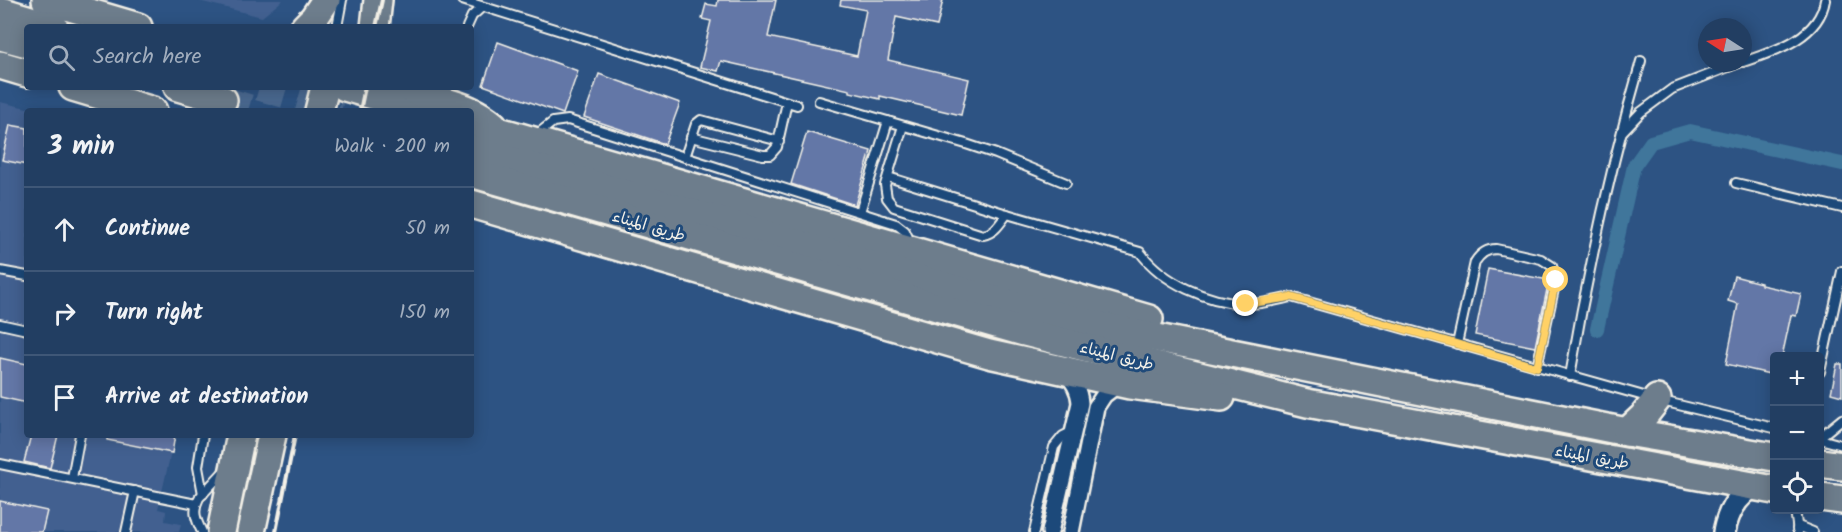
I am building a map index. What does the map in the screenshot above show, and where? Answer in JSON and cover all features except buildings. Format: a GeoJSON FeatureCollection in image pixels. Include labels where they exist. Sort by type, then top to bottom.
{"type":"FeatureCollection","features":[{"type":"Feature","properties":{"kind":"highway"},"geometry":{"type":"LineString","coordinates":[[46,0],[128,24]]}},
{"type":"Feature","properties":{"kind":"highway"},"geometry":{"type":"LineString","coordinates":[[308,24],[326,0]]}},
{"type":"Feature","properties":{"kind":"highway"},"geometry":{"type":"LineString","coordinates":[[375,24],[378,0]]}},
{"type":"Feature","properties":{"kind":"highway"},"geometry":{"type":"LineString","coordinates":[[0,11],[44,24]]}},
{"type":"Feature","properties":{"kind":"highway"},"geometry":{"type":"LineString","coordinates":[[0,36],[24,42]]}},
{"type":"Feature","properties":{"kind":"highway"},"geometry":{"type":"LineString","coordinates":[[0,65],[24,72]]}},
{"type":"Feature","properties":{"kind":"highway"},"geometry":{"type":"LineString","coordinates":[[82,90],[138,108]]}},
{"type":"Feature","properties":{"kind":"highway"},"geometry":{"type":"LineString","coordinates":[[188,90],[223,100]]}},
{"type":"Feature","properties":{"kind":"highway"},"geometry":{"type":"LineString","coordinates":[[414,90],[460,107]]}},
{"type":"Feature","properties":{"kind":"highway"},"geometry":{"type":"LineString","coordinates":[[323,108],[342,92],[414,108]]}},
{"type":"Feature","properties":{"kind":"highway"},"geometry":{"type":"LineString","coordinates":[[474,113],[485,118],[500,132],[1186,330],[1203,338],[1218,350]]}},
{"type":"Feature","properties":{"kind":"highway","name":"طريق الميناء"},"geometry":{"type":"LineString","coordinates":[[474,150],[976,295],[1097,325],[1627,432],[1770,456]]}},
{"type":"Feature","properties":{"kind":"highway","name":"طريق الميناء"},"geometry":{"type":"LineString","coordinates":[[474,174],[1024,332],[1307,404],[1764,488]]}},
{"type":"Feature","properties":{"kind":"highway"},"geometry":{"type":"LineString","coordinates":[[475,207],[956,345],[1064,371],[1120,383],[1263,402],[1307,404]]}},
{"type":"Feature","properties":{"kind":"highway"},"geometry":{"type":"LineString","coordinates":[[1627,432],[1657,399]]}},
{"type":"Feature","properties":{"kind":"highway"},"geometry":{"type":"LineString","coordinates":[[251,532],[271,438]]}},
{"type":"Feature","properties":{"kind":"highway"},"geometry":{"type":"LineString","coordinates":[[220,532],[239,443]]}},
{"type":"Feature","properties":{"kind":"highway"},"geometry":{"type":"LineString","coordinates":[[1824,464],[1842,466]]}},
{"type":"Feature","properties":{"kind":"highway"},"geometry":{"type":"LineString","coordinates":[[1824,498],[1842,500]]}},
{"type":"Feature","properties":{"kind":"street"},"geometry":{"type":"LineString","coordinates":[[1050,532],[1079,411],[1079,396],[1074,382],[1064,371]]}},
{"type":"Feature","properties":{"kind":"street"},"geometry":{"type":"LineString","coordinates":[[1071,532],[1096,407],[1104,395],[1120,383]]}},
{"type":"Feature","properties":{"kind":"street"},"geometry":{"type":"LineString","coordinates":[[1706,477],[1722,498],[1725,525]]}},
{"type":"Feature","properties":{"kind":"street"},"geometry":{"type":"LineString","coordinates":[[1725,525],[1740,496],[1764,488]]}},
{"type":"Feature","properties":{"kind":"lane"},"geometry":{"type":"LineString","coordinates":[[338,24],[342,0]]}},
{"type":"Feature","properties":{"kind":"lane"},"geometry":{"type":"LineString","coordinates":[[462,0],[797,105]]}},
{"type":"Feature","properties":{"kind":"lane"},"geometry":{"type":"LineString","coordinates":[[1752,58],[1793,43],[1814,26],[1824,9],[1825,0]]}},
{"type":"Feature","properties":{"kind":"lane"},"geometry":{"type":"LineString","coordinates":[[468,24],[472,16],[482,7]]}},
{"type":"Feature","properties":{"kind":"lane"},"geometry":{"type":"LineString","coordinates":[[1570,376],[1589,270],[1621,133],[1641,62]]}},
{"type":"Feature","properties":{"kind":"lane"},"geometry":{"type":"LineString","coordinates":[[1621,133],[1641,112],[1672,89],[1715,72]]}},
{"type":"Feature","properties":{"kind":"lane"},"geometry":{"type":"LineString","coordinates":[[819,101],[996,154],[1066,183]]}},
{"type":"Feature","properties":{"kind":"lane"},"geometry":{"type":"LineString","coordinates":[[691,137],[766,156],[775,150],[779,141],[788,102]]}},
{"type":"Feature","properties":{"kind":"lane"},"geometry":{"type":"LineString","coordinates":[[685,157],[697,122],[703,119],[779,141]]}},
{"type":"Feature","properties":{"kind":"lane"},"geometry":{"type":"LineString","coordinates":[[530,140],[553,122],[567,120],[901,227],[909,236],[912,251]]}},
{"type":"Feature","properties":{"kind":"lane"},"geometry":{"type":"LineString","coordinates":[[860,212],[888,121]]}},
{"type":"Feature","properties":{"kind":"lane"},"geometry":{"type":"LineString","coordinates":[[903,126],[885,192],[894,207],[978,235],[991,233],[1007,214]]}},
{"type":"Feature","properties":{"kind":"lane"},"geometry":{"type":"LineString","coordinates":[[888,177],[1140,252],[1149,264],[1166,277],[1182,287],[1211,297],[1246,304],[1291,297],[1570,376],[1770,427]]}},
{"type":"Feature","properties":{"kind":"lane"},"geometry":{"type":"LineString","coordinates":[[1736,183],[1842,208]]}},
{"type":"Feature","properties":{"kind":"lane"},"geometry":{"type":"LineString","coordinates":[[1457,345],[1474,267],[1481,254],[1496,249],[1541,259],[1552,267],[1556,280],[1537,367]]}},
{"type":"Feature","properties":{"kind":"lane"},"geometry":{"type":"LineString","coordinates":[[0,271],[24,275]]}},
{"type":"Feature","properties":{"kind":"lane"},"geometry":{"type":"LineString","coordinates":[[1824,354],[1842,271]]}},
{"type":"Feature","properties":{"kind":"lane"},"geometry":{"type":"LineString","coordinates":[[0,324],[24,329]]}},
{"type":"Feature","properties":{"kind":"lane"},"geometry":{"type":"LineString","coordinates":[[1824,435],[1842,419]]}},
{"type":"Feature","properties":{"kind":"lane"},"geometry":{"type":"LineString","coordinates":[[1034,532],[1054,447],[1062,436],[1074,430]]}},
{"type":"Feature","properties":{"kind":"lane"},"geometry":{"type":"LineString","coordinates":[[72,478],[79,438]]}},
{"type":"Feature","properties":{"kind":"lane"},"geometry":{"type":"LineString","coordinates":[[203,438],[198,467],[203,494]]}},
{"type":"Feature","properties":{"kind":"lane"},"geometry":{"type":"LineString","coordinates":[[1824,439],[1842,445]]}},
{"type":"Feature","properties":{"kind":"lane"},"geometry":{"type":"LineString","coordinates":[[202,532],[196,520],[196,504],[222,474],[239,443]]}},
{"type":"Feature","properties":{"kind":"lane"},"geometry":{"type":"LineString","coordinates":[[0,464],[196,504]]}},
{"type":"Feature","properties":{"kind":"lane"},"geometry":{"type":"LineString","coordinates":[[126,532],[135,491]]}},
{"type":"Feature","properties":{"kind":"lane"},"geometry":{"type":"LineString","coordinates":[[1795,514],[1797,530],[1813,532]]}},
{"type":"Feature","properties":{"kind":"shaded area"},"geometry":{"type":"Polygon","coordinates":[[[195,0],[283,0],[262,17],[195,0]]]}},
{"type":"Feature","properties":{"kind":"shaded area"},"geometry":{"type":"Polygon","coordinates":[[[0,102],[27,108],[24,108],[24,438],[174,438],[158,509],[166,511],[165,521],[181,524],[179,532],[0,532],[0,102]]]}},
{"type":"Feature","properties":{"kind":"waterway"},"geometry":{"type":"LineString","coordinates":[[1597,329],[1634,166],[1651,142],[1690,131],[1842,164]]}},
{"type":"Feature","properties":{"kind":"tunnel"},"geometry":{"type":"LineString","coordinates":[[269,90],[331,108]]}},
{"type":"Feature","properties":{"kind":"tunnel"},"geometry":{"type":"LineString","coordinates":[[223,100],[250,108]]}},
{"type":"Feature","properties":{"kind":"railway"},"geometry":{"type":"LineString","coordinates":[[377,24],[382,0]]}},
{"type":"Feature","properties":{"kind":"railway"},"geometry":{"type":"LineString","coordinates":[[361,108],[364,90]]}},
{"type":"Feature","properties":{"kind":"railway"},"geometry":{"type":"LineString","coordinates":[[276,532],[294,438]]}},
{"type":"Feature","properties":{"kind":"route"},"geometry":{"type":"LineString","coordinates":[[1246,304],[1291,297],[1537,367],[1556,280]]}}]}
